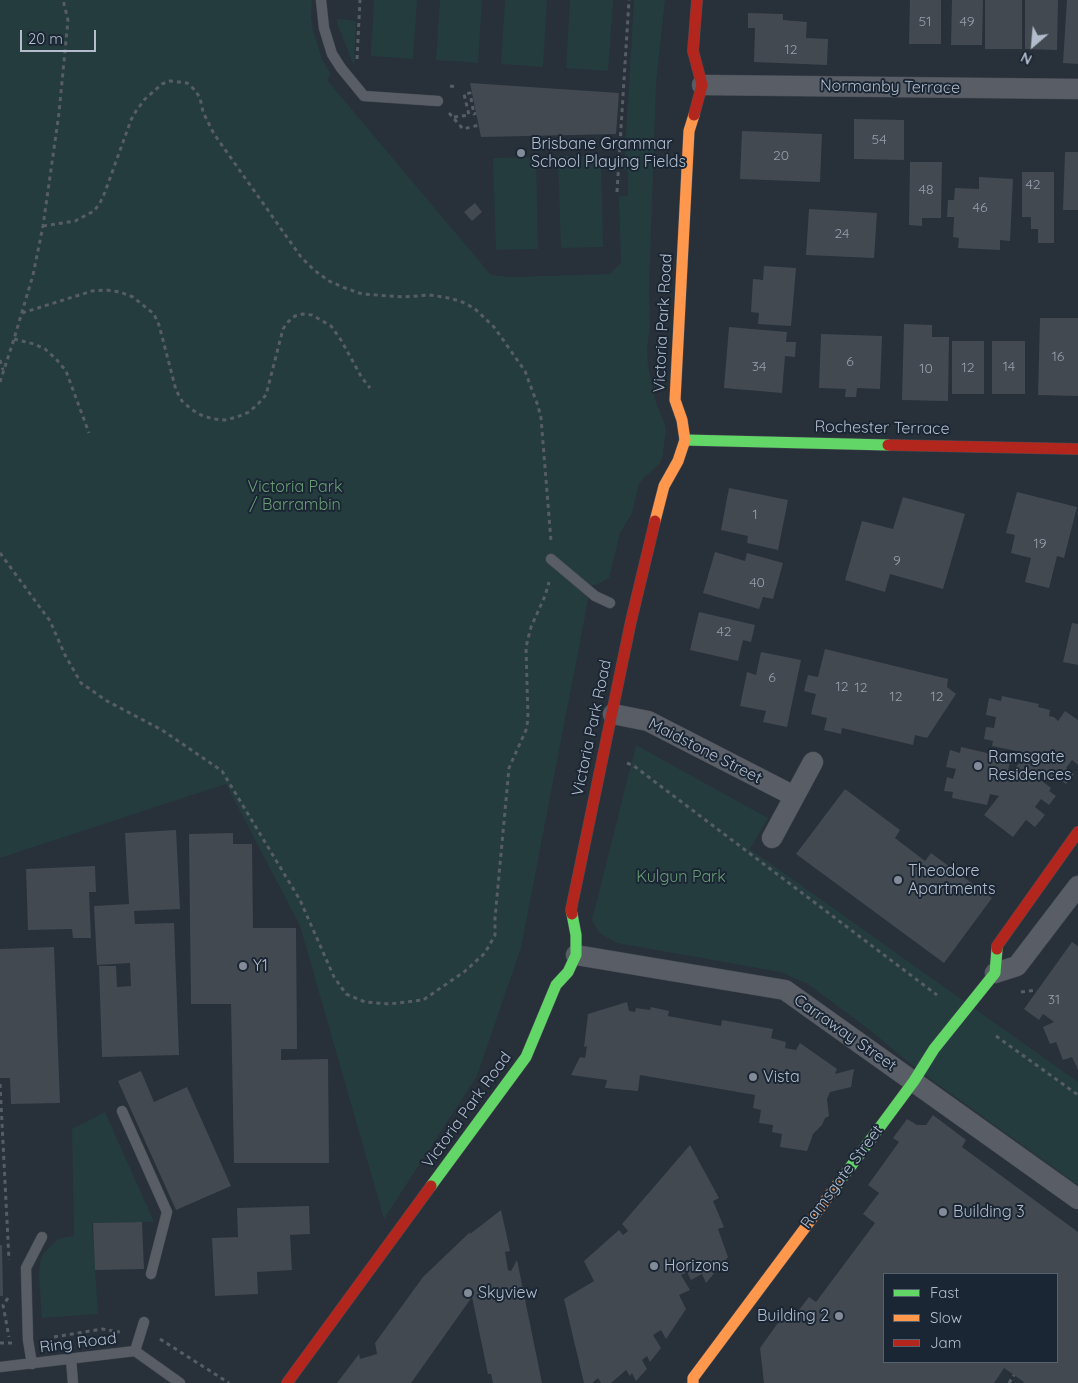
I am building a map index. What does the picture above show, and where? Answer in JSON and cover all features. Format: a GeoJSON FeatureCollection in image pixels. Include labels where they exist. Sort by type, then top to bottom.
{"type":"FeatureCollection","features":[{"type":"Feature","properties":{"kind":"street","name":"Victoria Park Road"},"geometry":{"type":"LineString","coordinates":[[287,1383],[526,1056],[556,985],[568,972],[576,955],[576,935],[571,910],[631,620],[664,486],[678,461],[686,440],[675,400],[689,131],[702,85],[694,51],[697,0]]}},
{"type":"Feature","properties":{"kind":"street","name":"Normanby Terrace"},"geometry":{"type":"LineString","coordinates":[[702,85],[1078,89]]}},
{"type":"Feature","properties":{"kind":"street","name":"Rochester Terrace"},"geometry":{"type":"LineString","coordinates":[[686,440],[1078,448]]}},
{"type":"Feature","properties":{"kind":"street","name":"Maidstone Street"},"geometry":{"type":"LineString","coordinates":[[613,714],[648,721],[794,796]]}},
{"type":"Feature","properties":{"kind":"street"},"geometry":{"type":"LineString","coordinates":[[772,838],[813,762]]}},
{"type":"Feature","properties":{"kind":"street"},"geometry":{"type":"LineString","coordinates":[[1078,832],[997,946],[995,973],[1017,966],[1078,886]]}},
{"type":"Feature","properties":{"kind":"street","name":"Carraway Street"},"geometry":{"type":"LineString","coordinates":[[576,955],[785,990],[1078,1199]]}},
{"type":"Feature","properties":{"kind":"street","name":"Ramsgate Street"},"geometry":{"type":"LineString","coordinates":[[693,1383],[693,1378],[914,1081],[934,1050],[995,973]]}},
{"type":"Feature","properties":{"kind":"lane"},"geometry":{"type":"LineString","coordinates":[[321,0],[324,28],[332,54],[364,96],[438,101]]}},
{"type":"Feature","properties":{"kind":"lane"},"geometry":{"type":"LineString","coordinates":[[552,560],[595,596],[610,603]]}},
{"type":"Feature","properties":{"kind":"lane"},"geometry":{"type":"LineString","coordinates":[[122,1111],[167,1212],[151,1274]]}},
{"type":"Feature","properties":{"kind":"lane"},"geometry":{"type":"LineString","coordinates":[[32,1364],[28,1340],[26,1268],[42,1237]]}},
{"type":"Feature","properties":{"kind":"lane"},"geometry":{"type":"LineString","coordinates":[[135,1351],[144,1322]]}},
{"type":"Feature","properties":{"kind":"lane","name":"Ring Road"},"geometry":{"type":"LineString","coordinates":[[0,1367],[135,1351],[180,1383]]}},
{"type":"Feature","properties":{"kind":"lane"},"geometry":{"type":"LineString","coordinates":[[71,1359],[73,1383]]}},
{"type":"Feature","properties":{"kind":"path"},"geometry":{"type":"LineString","coordinates":[[0,382],[33,275],[43,226],[59,113],[68,20],[63,0]]}},
{"type":"Feature","properties":{"kind":"path"},"geometry":{"type":"LineString","coordinates":[[357,65],[360,0]]}},
{"type":"Feature","properties":{"kind":"path"},"geometry":{"type":"LineString","coordinates":[[618,192],[629,0]]}},
{"type":"Feature","properties":{"kind":"path"},"geometry":{"type":"LineString","coordinates":[[0,553],[50,620],[65,655],[81,683],[107,701],[162,730],[222,771],[300,900],[334,976],[346,994],[365,1002],[389,1004],[424,1000],[464,972],[485,953],[495,936],[509,768],[526,730],[528,719],[526,647],[531,626],[549,584],[552,560],[548,495],[538,406],[525,371],[487,318],[474,308],[460,301],[429,295],[404,297],[362,294],[329,281],[314,270],[301,257],[214,134],[200,98],[187,83],[170,81],[162,84],[145,99],[136,111],[105,192],[94,211],[75,221],[43,226]]}},
{"type":"Feature","properties":{"kind":"path"},"geometry":{"type":"LineString","coordinates":[[448,86],[457,87]]}},
{"type":"Feature","properties":{"kind":"path"},"geometry":{"type":"LineString","coordinates":[[453,118],[468,115],[464,94],[470,93],[474,114],[476,113]]}},
{"type":"Feature","properties":{"kind":"path"},"geometry":{"type":"LineString","coordinates":[[471,127],[478,125]]}},
{"type":"Feature","properties":{"kind":"path"},"geometry":{"type":"LineString","coordinates":[[22,313],[92,291],[120,292],[133,297],[154,314],[159,325],[176,390],[182,401],[201,415],[213,419],[237,418],[249,412],[266,395],[284,329],[295,316],[303,314],[312,315],[331,326],[370,388]]}},
{"type":"Feature","properties":{"kind":"path"},"geometry":{"type":"LineString","coordinates":[[14,339],[45,349],[66,371],[89,433]]}},
{"type":"Feature","properties":{"kind":"path"},"geometry":{"type":"LineString","coordinates":[[0,360],[3,370]]}},
{"type":"Feature","properties":{"kind":"path"},"geometry":{"type":"LineString","coordinates":[[603,755],[634,766],[937,995]]}},
{"type":"Feature","properties":{"kind":"path"},"geometry":{"type":"LineString","coordinates":[[1022,992],[1037,990]]}},
{"type":"Feature","properties":{"kind":"path"},"geometry":{"type":"LineString","coordinates":[[996,1036],[1078,1095]]}},
{"type":"Feature","properties":{"kind":"path"},"geometry":{"type":"LineString","coordinates":[[0,1084],[9,1266]]}},
{"type":"Feature","properties":{"kind":"path"},"geometry":{"type":"LineString","coordinates":[[0,1343],[12,1342],[7,1335],[3,1305],[10,1294]]}},
{"type":"Feature","properties":{"kind":"path"},"geometry":{"type":"LineString","coordinates":[[54,1337],[102,1329],[120,1332]]}},
{"type":"Feature","properties":{"kind":"path"},"geometry":{"type":"LineString","coordinates":[[160,1339],[229,1383]]}},
{"type":"Feature","properties":{"kind":"path"},"geometry":{"type":"LineString","coordinates":[[1009,1383],[1014,1375]]}},
{"type":"Feature","properties":{"kind":"green space","name":"Victoria Park / Barrambin"},"geometry":{"type":"Polygon","coordinates":[[[0,0],[312,0],[311,18],[313,30],[322,59],[331,74],[327,80],[491,275],[512,277],[610,274],[621,263],[619,196],[628,196],[628,170],[624,169],[634,0],[665,0],[656,82],[649,289],[650,327],[647,349],[648,366],[656,403],[666,431],[662,458],[660,463],[639,483],[632,513],[620,533],[609,578],[596,585],[591,585],[521,948],[477,1076],[384,1219],[300,926],[226,784],[0,858],[0,0]]]}},
{"type":"Feature","properties":{"kind":"green space"},"geometry":{"type":"Polygon","coordinates":[[[374,0],[417,0],[413,59],[371,56],[374,0]]]}},
{"type":"Feature","properties":{"kind":"green space"},"geometry":{"type":"Polygon","coordinates":[[[440,0],[482,0],[478,63],[436,60],[440,0]]]}},
{"type":"Feature","properties":{"kind":"green space"},"geometry":{"type":"Polygon","coordinates":[[[505,0],[547,0],[543,67],[501,64],[505,0]]]}},
{"type":"Feature","properties":{"kind":"green space"},"geometry":{"type":"Polygon","coordinates":[[[570,0],[613,0],[608,71],[566,68],[570,0]]]}},
{"type":"Feature","properties":{"kind":"green space"},"geometry":{"type":"Polygon","coordinates":[[[337,20],[356,21],[354,66],[337,23],[337,20]]]}},
{"type":"Feature","properties":{"kind":"green space"},"geometry":{"type":"Polygon","coordinates":[[[558,156],[601,156],[603,247],[561,248],[558,156]]]}},
{"type":"Feature","properties":{"kind":"green space"},"geometry":{"type":"Polygon","coordinates":[[[536,157],[538,249],[496,250],[493,158],[536,157]]]}},
{"type":"Feature","properties":{"kind":"green space","name":"Kulgun Park"},"geometry":{"type":"Polygon","coordinates":[[[636,745],[768,818],[750,849],[1078,1082],[1078,1185],[918,1070],[871,1031],[808,984],[780,972],[617,943],[599,933],[592,920],[636,745]]]}},
{"type":"Feature","properties":{"kind":"green space"},"geometry":{"type":"Polygon","coordinates":[[[105,1112],[154,1222],[92,1223],[98,1314],[42,1318],[39,1275],[43,1254],[57,1240],[74,1236],[72,1129],[105,1112]]]}},
{"type":"Feature","properties":{"kind":"building"},"geometry":{"type":"Polygon","coordinates":[[[910,0],[941,0],[941,44],[909,44],[910,0]]]}},
{"type":"Feature","properties":{"kind":"building"},"geometry":{"type":"Polygon","coordinates":[[[952,0],[983,0],[982,45],[951,45],[952,0]]]}},
{"type":"Feature","properties":{"kind":"building"},"geometry":{"type":"Polygon","coordinates":[[[985,0],[1022,0],[1022,49],[985,49],[985,0]]]}},
{"type":"Feature","properties":{"kind":"building"},"geometry":{"type":"Polygon","coordinates":[[[1025,0],[1058,0],[1057,50],[1025,49],[1025,0]]]}},
{"type":"Feature","properties":{"kind":"building"},"geometry":{"type":"Polygon","coordinates":[[[1067,0],[1078,0],[1078,64],[1063,63],[1067,0]]]}},
{"type":"Feature","properties":{"kind":"building"},"geometry":{"type":"Polygon","coordinates":[[[748,13],[783,14],[783,20],[807,22],[806,38],[828,39],[827,65],[754,62],[755,28],[748,28],[748,13]]]}},
{"type":"Feature","properties":{"kind":"building"},"geometry":{"type":"Polygon","coordinates":[[[470,83],[619,93],[616,134],[481,137],[470,83]]]}},
{"type":"Feature","properties":{"kind":"building"},"geometry":{"type":"Polygon","coordinates":[[[854,119],[904,120],[904,160],[854,159],[854,119]]]}},
{"type":"Feature","properties":{"kind":"building"},"geometry":{"type":"Polygon","coordinates":[[[742,131],[822,134],[820,182],[740,179],[742,131]]]}},
{"type":"Feature","properties":{"kind":"building"},"geometry":{"type":"Polygon","coordinates":[[[1065,152],[1078,152],[1078,210],[1063,210],[1065,152]]]}},
{"type":"Feature","properties":{"kind":"building"},"geometry":{"type":"Polygon","coordinates":[[[910,162],[942,162],[941,218],[922,218],[922,226],[909,225],[910,162]]]}},
{"type":"Feature","properties":{"kind":"building"},"geometry":{"type":"Polygon","coordinates":[[[1022,172],[1054,172],[1054,243],[1038,243],[1038,229],[1031,229],[1031,217],[1022,217],[1022,172]]]}},
{"type":"Feature","properties":{"kind":"building"},"geometry":{"type":"Polygon","coordinates":[[[979,177],[1013,179],[1010,241],[1000,240],[1000,250],[958,248],[959,238],[953,237],[954,217],[947,217],[948,200],[954,200],[955,188],[979,189],[979,177]]]}},
{"type":"Feature","properties":{"kind":"building"},"geometry":{"type":"Polygon","coordinates":[[[475,203],[482,212],[472,221],[464,212],[475,203]]]}},
{"type":"Feature","properties":{"kind":"building"},"geometry":{"type":"Polygon","coordinates":[[[809,209],[877,213],[874,258],[806,255],[809,209]]]}},
{"type":"Feature","properties":{"kind":"building"},"geometry":{"type":"Polygon","coordinates":[[[764,266],[796,268],[791,326],[758,324],[759,313],[751,312],[753,279],[763,280],[764,266]]]}},
{"type":"Feature","properties":{"kind":"building"},"geometry":{"type":"Polygon","coordinates":[[[1040,318],[1078,318],[1078,396],[1038,395],[1040,318]]]}},
{"type":"Feature","properties":{"kind":"building"},"geometry":{"type":"Polygon","coordinates":[[[904,324],[932,325],[932,337],[949,337],[948,401],[902,400],[904,324]]]}},
{"type":"Feature","properties":{"kind":"building"},"geometry":{"type":"Polygon","coordinates":[[[729,327],[787,332],[786,342],[796,342],[795,357],[785,356],[782,393],[724,388],[729,327]]]}},
{"type":"Feature","properties":{"kind":"building"},"geometry":{"type":"Polygon","coordinates":[[[821,334],[882,336],[880,389],[857,388],[856,397],[845,397],[846,389],[819,388],[821,334]]]}},
{"type":"Feature","properties":{"kind":"building"},"geometry":{"type":"Polygon","coordinates":[[[952,341],[984,341],[984,394],[952,394],[952,341]]]}},
{"type":"Feature","properties":{"kind":"building"},"geometry":{"type":"Polygon","coordinates":[[[992,341],[1025,341],[1025,394],[992,394],[992,341]]]}},
{"type":"Feature","properties":{"kind":"building"},"geometry":{"type":"Polygon","coordinates":[[[729,488],[788,500],[778,550],[747,543],[748,536],[721,530],[729,488]]]}},
{"type":"Feature","properties":{"kind":"building"},"geometry":{"type":"Polygon","coordinates":[[[1017,492],[1077,507],[1064,558],[1057,556],[1049,588],[1025,582],[1031,558],[1011,553],[1015,535],[1006,533],[1017,492]]]}},
{"type":"Feature","properties":{"kind":"building"},"geometry":{"type":"Polygon","coordinates":[[[903,497],[965,514],[943,589],[890,574],[885,592],[845,580],[862,521],[893,529],[903,497]]]}},
{"type":"Feature","properties":{"kind":"building"},"geometry":{"type":"Polygon","coordinates":[[[715,552],[745,561],[747,553],[783,563],[773,599],[763,597],[759,609],[703,593],[715,552]]]}},
{"type":"Feature","properties":{"kind":"building"},"geometry":{"type":"Polygon","coordinates":[[[699,612],[755,625],[751,642],[743,640],[738,661],[690,650],[699,612]]]}},
{"type":"Feature","properties":{"kind":"building"},"geometry":{"type":"Polygon","coordinates":[[[1072,623],[1078,624],[1078,665],[1063,662],[1072,623]]]}},
{"type":"Feature","properties":{"kind":"building"},"geometry":{"type":"Polygon","coordinates":[[[825,649],[948,679],[947,687],[956,694],[927,738],[915,735],[913,745],[842,728],[841,734],[824,730],[827,718],[811,714],[816,694],[804,691],[808,675],[818,677],[825,649]]]}},
{"type":"Feature","properties":{"kind":"building"},"geometry":{"type":"Polygon","coordinates":[[[761,652],[801,660],[787,727],[763,722],[766,711],[740,706],[747,672],[756,675],[761,652]]]}},
{"type":"Feature","properties":{"kind":"building","name":"Ramsgate Residences"},"geometry":{"type":"Polygon","coordinates":[[[1002,696],[1039,704],[1038,707],[1050,710],[1049,716],[1054,717],[1058,721],[1065,711],[1078,720],[1078,765],[1072,760],[1066,768],[1074,774],[1066,784],[1057,777],[1054,780],[1039,769],[1034,775],[1051,788],[1049,791],[1056,796],[1049,805],[1041,799],[1035,807],[1045,815],[1035,827],[1026,820],[1013,837],[984,815],[999,796],[990,794],[987,805],[952,798],[953,792],[944,791],[947,777],[953,779],[956,769],[946,767],[950,750],[960,753],[961,747],[1000,756],[999,759],[1010,762],[1006,780],[1027,753],[992,746],[993,741],[984,739],[986,727],[994,728],[996,717],[986,715],[989,698],[1001,701],[1002,696]]]}},
{"type":"Feature","properties":{"kind":"building","name":"Theodore Apartments"},"geometry":{"type":"Polygon","coordinates":[[[845,789],[900,830],[895,838],[925,861],[931,853],[992,898],[944,963],[796,854],[845,789]]]}},
{"type":"Feature","properties":{"kind":"building"},"geometry":{"type":"Polygon","coordinates":[[[176,830],[180,909],[134,911],[135,924],[174,923],[179,1055],[102,1057],[99,966],[116,966],[117,987],[131,986],[130,963],[97,965],[94,906],[129,904],[125,833],[176,830]]]}},
{"type":"Feature","properties":{"kind":"building","name":"Y1"},"geometry":{"type":"Polygon","coordinates":[[[233,833],[233,844],[252,844],[253,928],[296,928],[297,1049],[281,1049],[281,1060],[328,1059],[329,1163],[234,1163],[231,1004],[191,1004],[189,834],[233,833]]]}},
{"type":"Feature","properties":{"kind":"building"},"geometry":{"type":"Polygon","coordinates":[[[95,866],[96,892],[89,892],[91,938],[73,938],[72,929],[28,930],[26,869],[95,866]]]}},
{"type":"Feature","properties":{"kind":"building"},"geometry":{"type":"Polygon","coordinates":[[[1072,942],[1078,946],[1078,1070],[1072,1057],[1063,1060],[1056,1042],[1050,1044],[1043,1027],[1054,1022],[1043,1014],[1039,1020],[1024,1009],[1072,942]]]}},
{"type":"Feature","properties":{"kind":"building"},"geometry":{"type":"Polygon","coordinates":[[[54,947],[60,1103],[11,1104],[10,1078],[0,1078],[0,949],[54,947]]]}},
{"type":"Feature","properties":{"kind":"building","name":"Vista"},"geometry":{"type":"Polygon","coordinates":[[[627,1002],[629,1011],[635,1012],[636,1008],[650,1010],[651,1007],[669,1011],[668,1016],[721,1026],[722,1020],[773,1029],[771,1038],[786,1042],[785,1048],[796,1050],[800,1043],[837,1069],[835,1074],[854,1069],[851,1087],[830,1092],[827,1099],[829,1116],[825,1118],[822,1125],[813,1134],[807,1151],[780,1147],[782,1134],[772,1132],[773,1125],[759,1123],[761,1110],[753,1108],[755,1095],[640,1075],[638,1091],[605,1088],[607,1080],[571,1075],[580,1057],[585,1058],[587,1046],[584,1047],[588,1014],[627,1002]]]}},
{"type":"Feature","properties":{"kind":"building"},"geometry":{"type":"Polygon","coordinates":[[[141,1071],[154,1102],[187,1087],[231,1186],[176,1210],[118,1081],[141,1071]]]}},
{"type":"Feature","properties":{"kind":"building"},"geometry":{"type":"Polygon","coordinates":[[[933,1115],[966,1140],[962,1147],[1078,1232],[1078,1383],[1023,1383],[1004,1368],[994,1383],[764,1383],[760,1348],[785,1313],[792,1319],[809,1297],[816,1302],[875,1223],[863,1214],[879,1193],[868,1185],[899,1142],[893,1138],[907,1119],[917,1125],[926,1125],[933,1115]]]}},
{"type":"Feature","properties":{"kind":"building","name":"Horizons"},"geometry":{"type":"Polygon","coordinates":[[[690,1145],[719,1198],[713,1201],[724,1227],[718,1229],[728,1257],[706,1283],[702,1274],[691,1280],[687,1272],[681,1275],[690,1290],[679,1295],[686,1309],[666,1339],[661,1330],[653,1335],[661,1348],[650,1362],[647,1356],[642,1360],[647,1369],[636,1381],[632,1373],[630,1376],[626,1370],[611,1383],[601,1383],[598,1378],[592,1383],[584,1383],[564,1299],[594,1281],[584,1261],[619,1230],[623,1235],[628,1231],[622,1224],[690,1145]]]}},
{"type":"Feature","properties":{"kind":"building"},"geometry":{"type":"Polygon","coordinates":[[[309,1206],[310,1234],[290,1235],[292,1270],[257,1272],[258,1294],[215,1296],[212,1238],[238,1237],[237,1208],[309,1206]]]}},
{"type":"Feature","properties":{"kind":"building","name":"Skyview"},"geometry":{"type":"Polygon","coordinates":[[[501,1210],[510,1251],[505,1252],[508,1270],[511,1271],[517,1260],[542,1383],[493,1383],[491,1374],[488,1374],[472,1297],[411,1383],[337,1383],[359,1354],[360,1359],[377,1354],[375,1343],[423,1277],[470,1232],[470,1234],[501,1210]]]}},
{"type":"Feature","properties":{"kind":"building"},"geometry":{"type":"Polygon","coordinates":[[[142,1222],[144,1269],[95,1270],[93,1223],[142,1222]]]}},
{"type":"Feature","properties":{"kind":"building"},"geometry":{"type":"Polygon","coordinates":[[[0,1245],[2,1245],[3,1296],[0,1296],[0,1245]]]}},
{"type":"Feature","properties":{"kind":"traffic: fast"},"geometry":{"type":"LineString","coordinates":[[685,440],[888,445]]}},
{"type":"Feature","properties":{"kind":"traffic: fast"},"geometry":{"type":"LineString","coordinates":[[431,1186],[526,1057],[556,985],[568,972],[576,955],[576,935],[572,914]]}},
{"type":"Feature","properties":{"kind":"traffic: fast"},"geometry":{"type":"LineString","coordinates":[[837,1185],[914,1081],[934,1049],[995,973],[997,949]]}},
{"type":"Feature","properties":{"kind":"traffic: slow"},"geometry":{"type":"LineString","coordinates":[[655,521],[664,486],[678,461],[685,440],[682,420],[675,400],[689,131],[694,115]]}},
{"type":"Feature","properties":{"kind":"traffic: slow"},"geometry":{"type":"LineString","coordinates":[[693,1383],[693,1378],[837,1185]]}},
{"type":"Feature","properties":{"kind":"traffic: jam"},"geometry":{"type":"LineString","coordinates":[[694,115],[702,85],[693,51],[697,0]]}},
{"type":"Feature","properties":{"kind":"traffic: jam"},"geometry":{"type":"LineString","coordinates":[[888,445],[1078,449]]}},
{"type":"Feature","properties":{"kind":"traffic: jam"},"geometry":{"type":"LineString","coordinates":[[572,914],[571,910],[631,621],[655,521]]}},
{"type":"Feature","properties":{"kind":"traffic: jam"},"geometry":{"type":"LineString","coordinates":[[997,949],[997,946],[1078,832]]}},
{"type":"Feature","properties":{"kind":"traffic: jam"},"geometry":{"type":"LineString","coordinates":[[287,1383],[431,1186]]}},
{"type":"Feature","properties":{"kind":"place","name":"Brisbane Grammar School Playing Fields"},"geometry":{"type":"Point","coordinates":[521,153]}},
{"type":"Feature","properties":{"kind":"place","name":"Ramsgate Residences"},"geometry":{"type":"Point","coordinates":[978,766]}},
{"type":"Feature","properties":{"kind":"place","name":"Theodore Apartments"},"geometry":{"type":"Point","coordinates":[898,880]}},
{"type":"Feature","properties":{"kind":"place","name":"Y1"},"geometry":{"type":"Point","coordinates":[243,966]}},
{"type":"Feature","properties":{"kind":"place","name":"Vista"},"geometry":{"type":"Point","coordinates":[753,1077]}},
{"type":"Feature","properties":{"kind":"place","name":"Building 3"},"geometry":{"type":"Point","coordinates":[943,1212]}},
{"type":"Feature","properties":{"kind":"place","name":"Horizons"},"geometry":{"type":"Point","coordinates":[654,1266]}},
{"type":"Feature","properties":{"kind":"place","name":"Skyview"},"geometry":{"type":"Point","coordinates":[468,1293]}},
{"type":"Feature","properties":{"kind":"place","name":"Building 2"},"geometry":{"type":"Point","coordinates":[839,1316]}}]}
